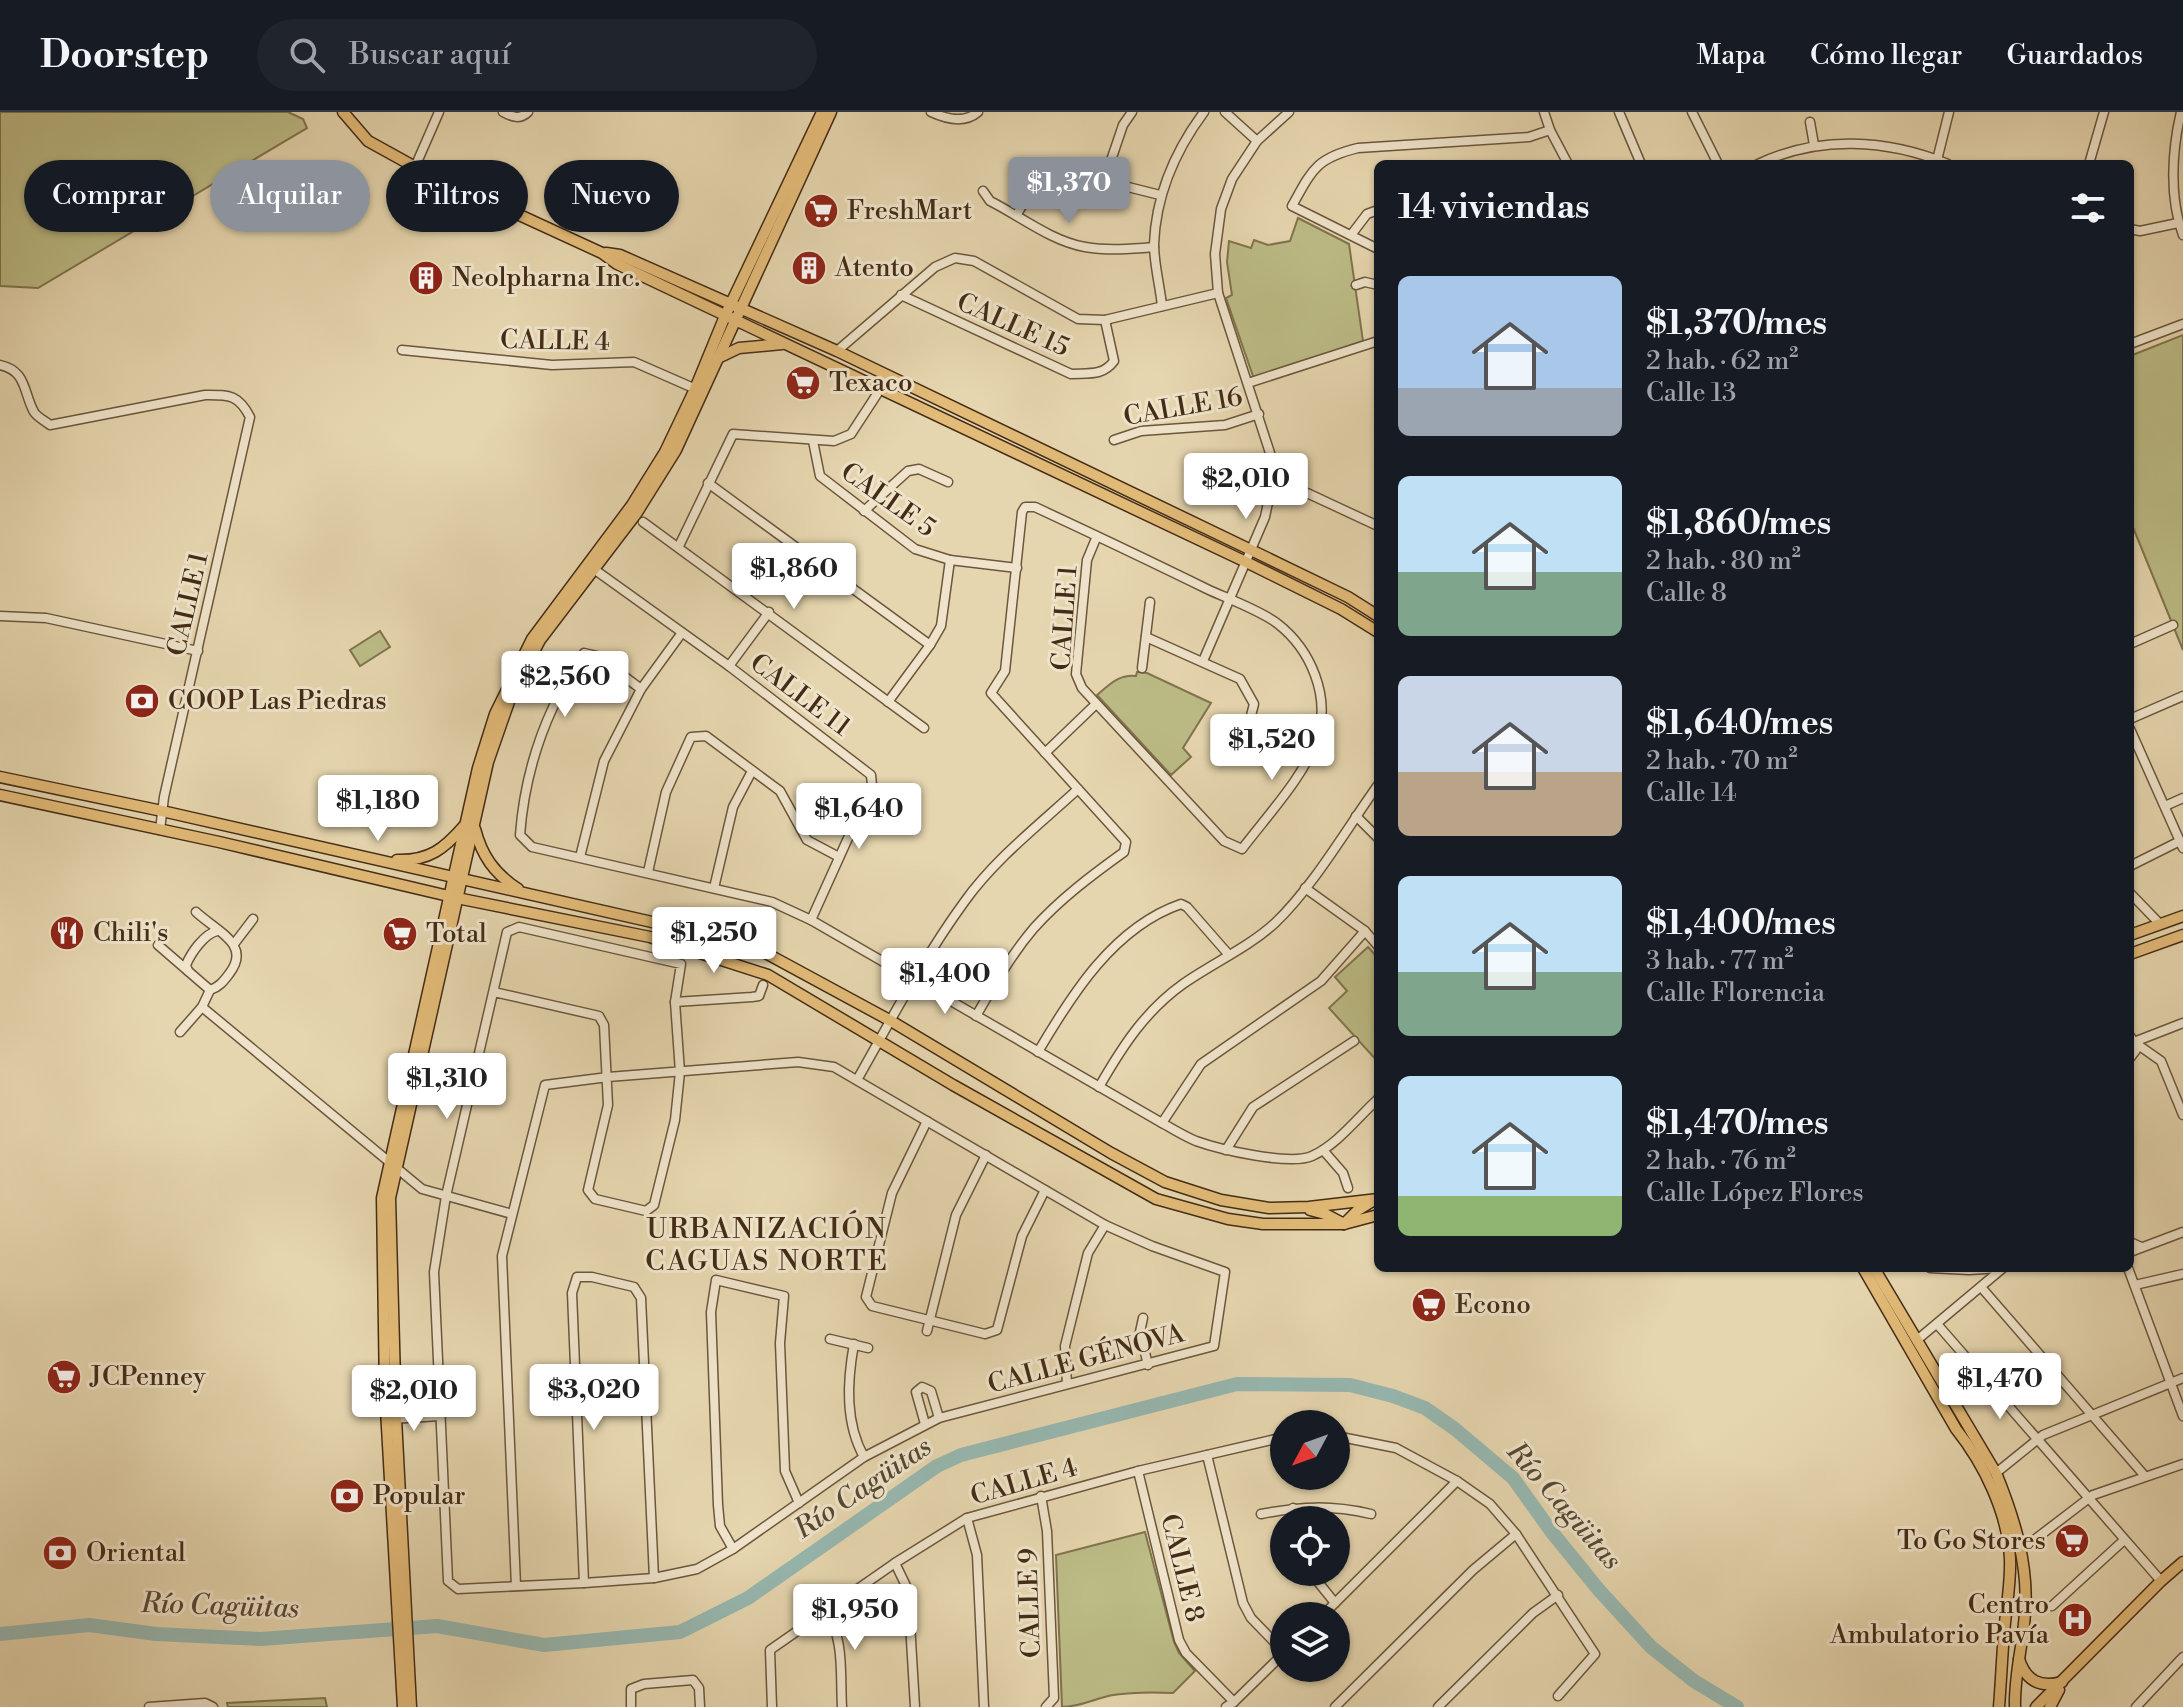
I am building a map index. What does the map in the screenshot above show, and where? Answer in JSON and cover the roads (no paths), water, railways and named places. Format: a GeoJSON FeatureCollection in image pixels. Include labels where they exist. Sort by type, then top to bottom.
{"type":"FeatureCollection","features":[{"type":"Feature","properties":{"kind":"main road"},"geometry":{"type":"LineString","coordinates":[[343,112],[368,141],[402,160]]}},
{"type":"Feature","properties":{"kind":"main road"},"geometry":{"type":"LineString","coordinates":[[771,322],[752,304],[746,286],[822,112]]}},
{"type":"Feature","properties":{"kind":"main road"},"geometry":{"type":"LineString","coordinates":[[403,1707],[405,1686],[391,1418],[389,1222],[392,1166],[469,824],[518,681],[540,640],[590,567],[659,479],[699,390],[718,337],[831,112]]}},
{"type":"Feature","properties":{"kind":"main road"},"geometry":{"type":"LineString","coordinates":[[528,219],[602,253],[620,255],[700,297],[730,318],[1246,562],[1341,609],[1374,630]]}},
{"type":"Feature","properties":{"kind":"main road"},"geometry":{"type":"LineString","coordinates":[[700,297],[746,286]]}},
{"type":"Feature","properties":{"kind":"main road"},"geometry":{"type":"LineString","coordinates":[[700,297],[736,306],[837,351],[1348,597],[1374,613]]}},
{"type":"Feature","properties":{"kind":"main road"},"geometry":{"type":"LineString","coordinates":[[700,297],[715,320],[718,337]]}},
{"type":"Feature","properties":{"kind":"main road"},"geometry":{"type":"LineString","coordinates":[[699,390],[718,358],[730,318]]}},
{"type":"Feature","properties":{"kind":"main road"},"geometry":{"type":"LineString","coordinates":[[718,358],[739,348],[787,345]]}},
{"type":"Feature","properties":{"kind":"main road"},"geometry":{"type":"LineString","coordinates":[[0,777],[749,944],[891,1021],[1165,1182],[1221,1200],[1269,1208],[1374,1199]]}},
{"type":"Feature","properties":{"kind":"main road"},"geometry":{"type":"LineString","coordinates":[[0,795],[453,897],[650,937],[768,975],[1156,1199],[1228,1219],[1263,1224],[1344,1224],[1374,1216]]}},
{"type":"Feature","properties":{"kind":"main road"},"geometry":{"type":"LineString","coordinates":[[371,859],[413,861],[431,856],[469,824]]}},
{"type":"Feature","properties":{"kind":"main road"},"geometry":{"type":"LineString","coordinates":[[469,824],[484,856],[506,881],[522,892]]}},
{"type":"Feature","properties":{"kind":"main road"},"geometry":{"type":"LineString","coordinates":[[2134,933],[2183,916]]}},
{"type":"Feature","properties":{"kind":"main road"},"geometry":{"type":"LineString","coordinates":[[2134,953],[2183,935]]}},
{"type":"Feature","properties":{"kind":"main road"},"geometry":{"type":"LineString","coordinates":[[1344,1224],[1358,1210],[1374,1201]]}},
{"type":"Feature","properties":{"kind":"main road"},"geometry":{"type":"LineString","coordinates":[[1298,1207],[1325,1214],[1344,1224]]}},
{"type":"Feature","properties":{"kind":"main road"},"geometry":{"type":"LineString","coordinates":[[1866,1272],[1951,1421],[1969,1445],[2000,1509],[2010,1556],[2010,1589],[1999,1707]]}},
{"type":"Feature","properties":{"kind":"main road"},"geometry":{"type":"LineString","coordinates":[[1869,1272],[1895,1302]]}},
{"type":"Feature","properties":{"kind":"main road"},"geometry":{"type":"LineString","coordinates":[[1876,1272],[1996,1473],[2008,1503],[2021,1550],[2025,1613],[2015,1675],[2015,1707]]}},
{"type":"Feature","properties":{"kind":"main road"},"geometry":{"type":"LineString","coordinates":[[2036,1707],[2183,1562]]}},
{"type":"Feature","properties":{"kind":"main road"},"geometry":{"type":"LineString","coordinates":[[2018,1655],[2024,1672],[2035,1682],[2049,1685],[2063,1681]]}},
{"type":"Feature","properties":{"kind":"main road"},"geometry":{"type":"LineString","coordinates":[[2050,1707],[2063,1681]]}},
{"type":"Feature","properties":{"kind":"main road"},"geometry":{"type":"LineString","coordinates":[[405,1686],[411,1707]]}},
{"type":"Feature","properties":{"kind":"street"},"geometry":{"type":"LineString","coordinates":[[418,160],[439,112]]}},
{"type":"Feature","properties":{"kind":"street"},"geometry":{"type":"LineString","coordinates":[[503,112],[515,118],[528,112]]}},
{"type":"Feature","properties":{"kind":"street"},"geometry":{"type":"LineString","coordinates":[[931,112],[949,120],[972,117],[978,112]]}},
{"type":"Feature","properties":{"kind":"street"},"geometry":{"type":"LineString","coordinates":[[1104,181],[1123,125],[1132,112]]}},
{"type":"Feature","properties":{"kind":"street"},"geometry":{"type":"LineString","coordinates":[[1162,306],[1154,247],[1160,195],[1185,137],[1204,112]]}},
{"type":"Feature","properties":{"kind":"street"},"geometry":{"type":"LineString","coordinates":[[1225,112],[1257,141]]}},
{"type":"Feature","properties":{"kind":"street"},"geometry":{"type":"LineString","coordinates":[[1203,661],[1265,517],[1271,488],[1270,453],[1218,293],[1215,254],[1221,209],[1232,179],[1257,141],[1289,112]]}},
{"type":"Feature","properties":{"kind":"street"},"geometry":{"type":"LineString","coordinates":[[1544,112],[1566,160]]}},
{"type":"Feature","properties":{"kind":"street"},"geometry":{"type":"LineString","coordinates":[[1619,112],[1639,160]]}},
{"type":"Feature","properties":{"kind":"street"},"geometry":{"type":"LineString","coordinates":[[1693,112],[1716,160]]}},
{"type":"Feature","properties":{"kind":"street"},"geometry":{"type":"LineString","coordinates":[[1770,160],[1814,145],[1865,143],[1937,160],[1949,112]]}},
{"type":"Feature","properties":{"kind":"street"},"geometry":{"type":"LineString","coordinates":[[2090,160],[2104,112]]}},
{"type":"Feature","properties":{"kind":"street"},"geometry":{"type":"LineString","coordinates":[[2181,112],[2173,171],[2178,223],[2183,235]]}},
{"type":"Feature","properties":{"kind":"street"},"geometry":{"type":"LineString","coordinates":[[1810,122],[1814,145]]}},
{"type":"Feature","properties":{"kind":"street"},"geometry":{"type":"LineString","coordinates":[[1374,247],[1292,206],[1312,170],[1333,154],[1358,148],[1529,137],[1550,130]]}},
{"type":"Feature","properties":{"kind":"street"},"geometry":{"type":"LineString","coordinates":[[1017,214],[1044,170],[1060,170],[1160,195]]}},
{"type":"Feature","properties":{"kind":"street"},"geometry":{"type":"LineString","coordinates":[[983,191],[990,201],[1057,238],[1083,247],[1118,250],[1154,247]]}},
{"type":"Feature","properties":{"kind":"street"},"geometry":{"type":"LineString","coordinates":[[1351,235],[1367,214],[1374,211]]}},
{"type":"Feature","properties":{"kind":"street"},"geometry":{"type":"LineString","coordinates":[[2134,230],[2178,223]]}},
{"type":"Feature","properties":{"kind":"street"},"geometry":{"type":"LineString","coordinates":[[837,351],[935,267],[955,258],[974,261],[1078,319],[1105,320],[1218,293]]}},
{"type":"Feature","properties":{"kind":"street"},"geometry":{"type":"LineString","coordinates":[[1356,285],[1365,282],[1374,284]]}},
{"type":"Feature","properties":{"kind":"street","name":"CALLE 15"},"geometry":{"type":"LineString","coordinates":[[901,295],[1071,374],[1108,370],[1114,361],[1105,320]]}},
{"type":"Feature","properties":{"kind":"street"},"geometry":{"type":"LineString","coordinates":[[2134,342],[2183,324]]}},
{"type":"Feature","properties":{"kind":"street"},"geometry":{"type":"LineString","coordinates":[[1248,383],[1374,342]]}},
{"type":"Feature","properties":{"kind":"street","name":"CALLE 4"},"geometry":{"type":"LineString","coordinates":[[402,350],[552,365],[634,362],[699,390]]}},
{"type":"Feature","properties":{"kind":"street","name":"CALLE 1"},"geometry":{"type":"LineString","coordinates":[[0,365],[11,367],[22,377],[35,414],[50,425],[205,395],[229,395],[243,404],[250,417],[160,830]]}},
{"type":"Feature","properties":{"kind":"street"},"geometry":{"type":"LineString","coordinates":[[679,546],[733,434],[834,441],[851,434],[881,388]]}},
{"type":"Feature","properties":{"kind":"street","name":"CALLE 16"},"geometry":{"type":"LineString","coordinates":[[1114,440],[1141,431],[1225,425],[1259,414]]}},
{"type":"Feature","properties":{"kind":"street","name":"CALLE 5"},"geometry":{"type":"LineString","coordinates":[[813,441],[820,476],[915,549],[950,560],[1017,568]]}},
{"type":"Feature","properties":{"kind":"street"},"geometry":{"type":"LineString","coordinates":[[864,511],[908,471],[919,469],[948,482]]}},
{"type":"Feature","properties":{"kind":"street"},"geometry":{"type":"LineString","coordinates":[[708,483],[930,645]]}},
{"type":"Feature","properties":{"kind":"street"},"geometry":{"type":"LineString","coordinates":[[1271,488],[1307,493],[1374,524]]}},
{"type":"Feature","properties":{"kind":"street","name":"CALLE 1"},"geometry":{"type":"LineString","coordinates":[[1017,568],[1022,512],[1025,507],[1035,507],[1097,536],[1278,623],[1308,657],[1320,690],[1322,713],[1318,738],[1304,766],[1242,849],[1224,841],[1082,688],[1076,674],[1087,560],[1097,536]]}},
{"type":"Feature","properties":{"kind":"street"},"geometry":{"type":"LineString","coordinates":[[643,522],[924,728]]}},
{"type":"Feature","properties":{"kind":"street"},"geometry":{"type":"LineString","coordinates":[[888,702],[941,626],[950,560]]}},
{"type":"Feature","properties":{"kind":"street","name":"CALLE 11"},"geometry":{"type":"LineString","coordinates":[[590,567],[729,666],[871,775],[872,785],[839,857]]}},
{"type":"Feature","properties":{"kind":"street"},"geometry":{"type":"LineString","coordinates":[[976,1016],[1004,968],[1035,927],[1080,884],[1124,852],[1126,842],[991,693],[1005,671],[1017,568]]}},
{"type":"Feature","properties":{"kind":"street"},"geometry":{"type":"LineString","coordinates":[[1142,668],[1150,602]]}},
{"type":"Feature","properties":{"kind":"street"},"geometry":{"type":"LineString","coordinates":[[729,666],[769,612]]}},
{"type":"Feature","properties":{"kind":"street"},"geometry":{"type":"LineString","coordinates":[[0,616],[46,618],[198,651]]}},
{"type":"Feature","properties":{"kind":"street"},"geometry":{"type":"LineString","coordinates":[[2134,642],[2173,625]]}},
{"type":"Feature","properties":{"kind":"street"},"geometry":{"type":"LineString","coordinates":[[580,857],[604,761],[641,689],[681,634]]}},
{"type":"Feature","properties":{"kind":"street"},"geometry":{"type":"LineString","coordinates":[[1146,637],[1240,679],[1254,704],[1248,727],[1230,740]]}},
{"type":"Feature","properties":{"kind":"street"},"geometry":{"type":"LineString","coordinates":[[641,689],[597,656],[584,653],[565,682],[538,739],[520,835],[532,847],[772,902],[811,920],[1193,1140],[1226,1150],[1293,1160],[1309,1158],[1323,1150],[1374,1106]]}},
{"type":"Feature","properties":{"kind":"street"},"geometry":{"type":"LineString","coordinates":[[2134,717],[2183,696]]}},
{"type":"Feature","properties":{"kind":"street"},"geometry":{"type":"LineString","coordinates":[[1045,753],[1096,704]]}},
{"type":"Feature","properties":{"kind":"street"},"geometry":{"type":"LineString","coordinates":[[648,872],[666,792],[691,737],[706,736],[780,791],[807,840],[839,857],[811,920]]}},
{"type":"Feature","properties":{"kind":"street"},"geometry":{"type":"LineString","coordinates":[[2134,738],[2182,845],[2134,864]]}},
{"type":"Feature","properties":{"kind":"street"},"geometry":{"type":"LineString","coordinates":[[714,888],[733,807],[752,771]]}},
{"type":"Feature","properties":{"kind":"street"},"geometry":{"type":"LineString","coordinates":[[857,1080],[966,900],[1001,860],[1078,789]]}},
{"type":"Feature","properties":{"kind":"street"},"geometry":{"type":"LineString","coordinates":[[1099,1087],[1123,1045],[1149,1012],[1183,984],[1275,924],[1305,888],[1374,791]]}},
{"type":"Feature","properties":{"kind":"street"},"geometry":{"type":"LineString","coordinates":[[2165,806],[2183,798]]}},
{"type":"Feature","properties":{"kind":"street"},"geometry":{"type":"LineString","coordinates":[[1356,816],[1374,834]]}},
{"type":"Feature","properties":{"kind":"street"},"geometry":{"type":"LineString","coordinates":[[1305,888],[1365,931],[1374,941]]}},
{"type":"Feature","properties":{"kind":"street"},"geometry":{"type":"LineString","coordinates":[[2134,897],[2159,923]]}},
{"type":"Feature","properties":{"kind":"street"},"geometry":{"type":"LineString","coordinates":[[1038,1052],[1068,1001],[1098,963],[1133,933],[1170,908],[1181,904],[1187,907],[1229,955]]}},
{"type":"Feature","properties":{"kind":"street"},"geometry":{"type":"LineString","coordinates":[[180,1032],[202,1007],[210,990],[219,987],[238,963],[239,954],[234,944],[196,912]]}},
{"type":"Feature","properties":{"kind":"street"},"geometry":{"type":"LineString","coordinates":[[234,944],[253,919]]}},
{"type":"Feature","properties":{"kind":"street"},"geometry":{"type":"LineString","coordinates":[[391,1418],[440,1416],[434,1272],[446,1196],[507,932],[519,927],[681,964],[675,1002],[680,1072],[675,1120],[654,1205],[646,1211],[595,1199],[588,1190],[608,1105],[604,1025],[599,1016],[494,992]]}},
{"type":"Feature","properties":{"kind":"street"},"geometry":{"type":"LineString","coordinates":[[189,971],[186,965],[189,958],[210,933],[217,931]]}},
{"type":"Feature","properties":{"kind":"street"},"geometry":{"type":"LineString","coordinates":[[1162,1123],[1201,1064],[1321,981],[1365,931]]}},
{"type":"Feature","properties":{"kind":"street"},"geometry":{"type":"LineString","coordinates":[[158,945],[210,990]]}},
{"type":"Feature","properties":{"kind":"street"},"geometry":{"type":"LineString","coordinates":[[675,1002],[759,996],[763,985]]}},
{"type":"Feature","properties":{"kind":"street"},"geometry":{"type":"LineString","coordinates":[[202,1007],[422,1189],[512,1214],[502,1256],[516,1586]]}},
{"type":"Feature","properties":{"kind":"street"},"geometry":{"type":"LineString","coordinates":[[2134,1038],[2183,1023]]}},
{"type":"Feature","properties":{"kind":"street"},"geometry":{"type":"LineString","coordinates":[[1226,1150],[1253,1107],[1354,1041]]}},
{"type":"Feature","properties":{"kind":"street"},"geometry":{"type":"LineString","coordinates":[[2134,1041],[2161,1061],[2183,1115]]}},
{"type":"Feature","properties":{"kind":"street","name":"CALLE GÉNOVA"},"geometry":{"type":"LineString","coordinates":[[440,1416],[448,1581],[458,1589],[654,1578],[697,1569],[733,1549],[864,1457],[939,1418],[1214,1346],[1225,1272],[1152,1246],[1105,1225],[834,1067],[798,1062],[545,1085],[512,1214]]}},
{"type":"Feature","properties":{"kind":"street"},"geometry":{"type":"LineString","coordinates":[[927,1121],[892,1193],[866,1297],[872,1306],[985,1334],[997,1330],[1022,1236],[1045,1190]]}},
{"type":"Feature","properties":{"kind":"street"},"geometry":{"type":"LineString","coordinates":[[1323,1150],[1343,1173],[1348,1188]]}},
{"type":"Feature","properties":{"kind":"street"},"geometry":{"type":"LineString","coordinates":[[927,1331],[956,1215],[986,1155]]}},
{"type":"Feature","properties":{"kind":"street"},"geometry":{"type":"LineString","coordinates":[[1067,1384],[1065,1346],[1088,1253],[1105,1225]]}},
{"type":"Feature","properties":{"kind":"street"},"geometry":{"type":"LineString","coordinates":[[2134,1250],[2183,1232]]}},
{"type":"Feature","properties":{"kind":"street"},"geometry":{"type":"LineString","coordinates":[[2134,1244],[2141,1247]]}},
{"type":"Feature","properties":{"kind":"street"},"geometry":{"type":"LineString","coordinates":[[1917,1340],[1997,1272]]}},
{"type":"Feature","properties":{"kind":"street"},"geometry":{"type":"LineString","coordinates":[[2130,1272],[2183,1416]]}},
{"type":"Feature","properties":{"kind":"street"},"geometry":{"type":"LineString","coordinates":[[2135,1285],[2183,1274]]}},
{"type":"Feature","properties":{"kind":"street"},"geometry":{"type":"LineString","coordinates":[[584,1583],[572,1293],[577,1277],[592,1277],[634,1287],[641,1298],[654,1578]]}},
{"type":"Feature","properties":{"kind":"street"},"geometry":{"type":"LineString","coordinates":[[733,1549],[720,1526],[718,1505],[711,1312],[716,1280],[784,1296],[780,1343],[785,1471],[799,1503]]}},
{"type":"Feature","properties":{"kind":"street"},"geometry":{"type":"LineString","coordinates":[[1981,1287],[2144,1475]]}},
{"type":"Feature","properties":{"kind":"street"},"geometry":{"type":"LineString","coordinates":[[1143,1318],[1140,1332],[1148,1365]]}},
{"type":"Feature","properties":{"kind":"street"},"geometry":{"type":"LineString","coordinates":[[1937,1324],[2161,1581]]}},
{"type":"Feature","properties":{"kind":"street"},"geometry":{"type":"LineString","coordinates":[[830,1339],[868,1348]]}},
{"type":"Feature","properties":{"kind":"street"},"geometry":{"type":"LineString","coordinates":[[854,1344],[849,1371],[851,1424],[853,1438],[864,1457]]}},
{"type":"Feature","properties":{"kind":"street"},"geometry":{"type":"LineString","coordinates":[[1996,1473],[2037,1439],[2183,1378]]}},
{"type":"Feature","properties":{"kind":"street"},"geometry":{"type":"LineString","coordinates":[[925,1424],[916,1398],[916,1392],[922,1387],[931,1391],[939,1418]]}},
{"type":"Feature","properties":{"kind":"street"},"geometry":{"type":"LineString","coordinates":[[1350,1439],[1396,1448],[1457,1481],[1490,1504],[1516,1534],[1595,1654],[1558,1696]]}},
{"type":"Feature","properties":{"kind":"street","name":"CALLE 4"},"geometry":{"type":"LineString","coordinates":[[772,1707],[770,1650],[895,1563],[967,1518],[1138,1471],[1270,1440]]}},
{"type":"Feature","properties":{"kind":"street"},"geometry":{"type":"LineString","coordinates":[[1207,1455],[1243,1603],[1251,1618],[1270,1638]]}},
{"type":"Feature","properties":{"kind":"street"},"geometry":{"type":"LineString","coordinates":[[2021,1550],[2088,1498],[2144,1475],[2183,1464]]}},
{"type":"Feature","properties":{"kind":"street","name":"CALLE 8"},"geometry":{"type":"LineString","coordinates":[[1138,1471],[1179,1640],[1186,1653],[1230,1705]]}},
{"type":"Feature","properties":{"kind":"street"},"geometry":{"type":"LineString","coordinates":[[1336,1602],[1457,1481]]}},
{"type":"Feature","properties":{"kind":"street","name":"CALLE 9"},"geometry":{"type":"LineString","coordinates":[[1041,1496],[1047,1531],[1054,1698],[1046,1707]]}},
{"type":"Feature","properties":{"kind":"street"},"geometry":{"type":"LineString","coordinates":[[1350,1509],[1371,1514]]}},
{"type":"Feature","properties":{"kind":"street"},"geometry":{"type":"LineString","coordinates":[[1261,1514],[1270,1512]]}},
{"type":"Feature","properties":{"kind":"street"},"geometry":{"type":"LineString","coordinates":[[967,1518],[977,1555],[984,1707]]}},
{"type":"Feature","properties":{"kind":"street"},"geometry":{"type":"LineString","coordinates":[[1335,1707],[1473,1570],[1516,1534]]}},
{"type":"Feature","properties":{"kind":"street"},"geometry":{"type":"LineString","coordinates":[[2052,1606],[2123,1541]]}},
{"type":"Feature","properties":{"kind":"street"},"geometry":{"type":"LineString","coordinates":[[895,1563],[908,1590],[915,1707]]}},
{"type":"Feature","properties":{"kind":"street"},"geometry":{"type":"LineString","coordinates":[[1321,1586],[1334,1602]]}},
{"type":"Feature","properties":{"kind":"street"},"geometry":{"type":"LineString","coordinates":[[1438,1707],[1533,1613],[1558,1595]]}},
{"type":"Feature","properties":{"kind":"street"},"geometry":{"type":"LineString","coordinates":[[825,1610],[835,1623],[839,1640],[842,1707]]}},
{"type":"Feature","properties":{"kind":"street"},"geometry":{"type":"LineString","coordinates":[[2136,1707],[2183,1657]]}},
{"type":"Feature","properties":{"kind":"street"},"geometry":{"type":"LineString","coordinates":[[1230,1705],[1270,1666]]}},
{"type":"Feature","properties":{"kind":"street"},"geometry":{"type":"LineString","coordinates":[[631,1707],[631,1689],[644,1684],[693,1680],[699,1688],[700,1707]]}},
{"type":"Feature","properties":{"kind":"street"},"geometry":{"type":"LineString","coordinates":[[1448,1697],[1457,1707]]}},
{"type":"Feature","properties":{"kind":"street"},"geometry":{"type":"LineString","coordinates":[[149,1707],[205,1703],[213,1707]]}},
{"type":"Feature","properties":{"kind":"waterway","name":"Río Cagüitas"},"geometry":{"type":"LineString","coordinates":[[0,1634],[89,1625],[156,1634],[261,1639],[437,1626],[544,1645],[680,1632],[748,1598],[937,1466],[961,1455],[1237,1384],[1350,1385],[1425,1408],[1455,1429],[1513,1478],[1598,1589],[1651,1647],[1694,1681],[1737,1707]]}},
{"type":"Feature","properties":{"kind":"place","name":"FreshMart"},"geometry":{"type":"Point","coordinates":[821,211]}},
{"type":"Feature","properties":{"kind":"place","name":"Atento"},"geometry":{"type":"Point","coordinates":[809,268]}},
{"type":"Feature","properties":{"kind":"place","name":"Neolpharna Inc."},"geometry":{"type":"Point","coordinates":[426,278]}},
{"type":"Feature","properties":{"kind":"place","name":"Texaco"},"geometry":{"type":"Point","coordinates":[803,383]}},
{"type":"Feature","properties":{"kind":"place","name":"COOP Las Piedras"},"geometry":{"type":"Point","coordinates":[142,701]}},
{"type":"Feature","properties":{"kind":"place","name":"Chili's"},"geometry":{"type":"Point","coordinates":[67,933]}},
{"type":"Feature","properties":{"kind":"place","name":"Total"},"geometry":{"type":"Point","coordinates":[400,934]}},
{"type":"Feature","properties":{"kind":"place","name":"Econo"},"geometry":{"type":"Point","coordinates":[1429,1305]}},
{"type":"Feature","properties":{"kind":"place","name":"JCPenney"},"geometry":{"type":"Point","coordinates":[64,1377]}},
{"type":"Feature","properties":{"kind":"place","name":"Popular"},"geometry":{"type":"Point","coordinates":[347,1496]}},
{"type":"Feature","properties":{"kind":"place","name":"To Go Stores"},"geometry":{"type":"Point","coordinates":[2072,1541]}},
{"type":"Feature","properties":{"kind":"place","name":"Oriental"},"geometry":{"type":"Point","coordinates":[60,1553]}},
{"type":"Feature","properties":{"kind":"place","name":"Centro Ambulatorio Pavía"},"geometry":{"type":"Point","coordinates":[2075,1620]}},
{"type":"Feature","properties":{"kind":"district","name":"URBANIZACIÓN CAGUAS NORTE"},"geometry":{"type":"Point","coordinates":[767,1245]}}]}
